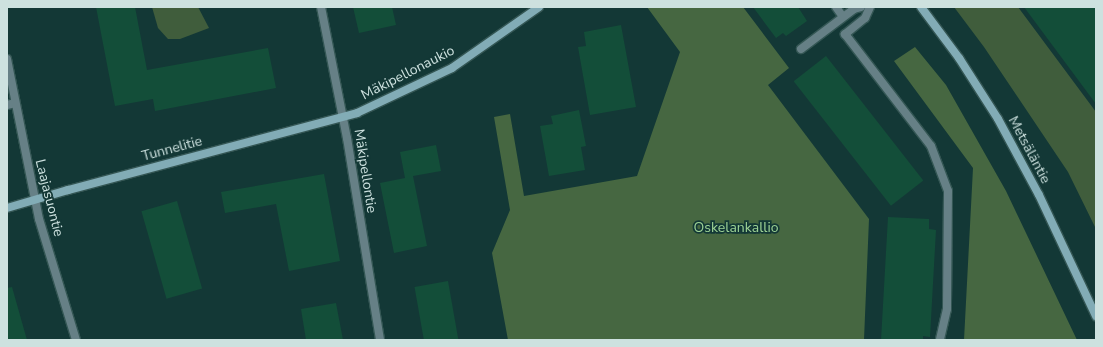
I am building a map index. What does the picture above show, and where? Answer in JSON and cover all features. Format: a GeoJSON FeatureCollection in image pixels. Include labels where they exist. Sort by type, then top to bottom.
{"type":"FeatureCollection","features":[{"type":"Feature","properties":{"kind":"street","name":"Mäkipellontie"},"geometry":{"type":"LineString","coordinates":[[321,7],[343,118],[380,340]]}},
{"type":"Feature","properties":{"kind":"street","name":"Mäkipellonaukio"},"geometry":{"type":"LineString","coordinates":[[343,118],[452,68],[539,7]]}},
{"type":"Feature","properties":{"kind":"street"},"geometry":{"type":"LineString","coordinates":[[836,7],[843,17]]}},
{"type":"Feature","properties":{"kind":"street"},"geometry":{"type":"LineString","coordinates":[[802,49],[843,17],[861,7]]}},
{"type":"Feature","properties":{"kind":"street"},"geometry":{"type":"LineString","coordinates":[[870,7],[864,18],[845,34],[930,146],[948,191],[947,309],[940,339]]}},
{"type":"Feature","properties":{"kind":"street","name":"Metsäläntie"},"geometry":{"type":"LineString","coordinates":[[921,7],[960,58],[998,119],[1039,195],[1096,316]]}},
{"type":"Feature","properties":{"kind":"street","name":"Laajasuontie"},"geometry":{"type":"LineString","coordinates":[[7,59],[11,104],[34,200],[76,340]]}},
{"type":"Feature","properties":{"kind":"street","name":"Tunnelitie"},"geometry":{"type":"LineString","coordinates":[[7,208],[343,118]]}},
{"type":"Feature","properties":{"kind":"green space"},"geometry":{"type":"Polygon","coordinates":[[[152,7],[198,7],[209,28],[180,39],[168,39],[158,28],[152,7]]]}},
{"type":"Feature","properties":{"kind":"green space","name":"Oskelankallio"},"geometry":{"type":"Polygon","coordinates":[[[647,7],[743,7],[789,68],[768,85],[869,219],[864,340],[508,340],[492,253],[510,210],[494,117],[510,114],[524,196],[637,176],[680,52],[647,7]]]}},
{"type":"Feature","properties":{"kind":"green space"},"geometry":{"type":"Polygon","coordinates":[[[954,7],[1018,7],[1096,112],[1096,229],[1068,172],[984,47],[954,7]]]}},
{"type":"Feature","properties":{"kind":"green space"},"geometry":{"type":"Polygon","coordinates":[[[915,47],[946,85],[1006,191],[1077,340],[964,340],[973,168],[894,61],[915,47]]]}},
{"type":"Feature","properties":{"kind":"building"},"geometry":{"type":"Polygon","coordinates":[[[96,7],[135,7],[147,70],[268,48],[276,88],[155,111],[153,99],[115,106],[96,7]]]}},
{"type":"Feature","properties":{"kind":"building"},"geometry":{"type":"Polygon","coordinates":[[[353,7],[392,7],[396,25],[359,33],[353,7]]]}},
{"type":"Feature","properties":{"kind":"building"},"geometry":{"type":"Polygon","coordinates":[[[753,7],[798,7],[807,21],[786,36],[783,33],[776,38],[753,7]]]}},
{"type":"Feature","properties":{"kind":"building"},"geometry":{"type":"Polygon","coordinates":[[[1024,7],[1096,7],[1096,104],[1024,7]]]}},
{"type":"Feature","properties":{"kind":"building"},"geometry":{"type":"Polygon","coordinates":[[[621,25],[636,107],[590,115],[578,47],[586,46],[584,32],[621,25]]]}},
{"type":"Feature","properties":{"kind":"building"},"geometry":{"type":"Polygon","coordinates":[[[826,56],[923,181],[891,206],[794,81],[826,56]]]}},
{"type":"Feature","properties":{"kind":"building"},"geometry":{"type":"Polygon","coordinates":[[[579,110],[586,146],[581,147],[585,170],[549,176],[540,126],[553,124],[551,116],[579,110]]]}},
{"type":"Feature","properties":{"kind":"building"},"geometry":{"type":"Polygon","coordinates":[[[436,145],[441,171],[413,176],[427,246],[394,253],[380,183],[405,178],[400,152],[436,145]]]}},
{"type":"Feature","properties":{"kind":"building"},"geometry":{"type":"Polygon","coordinates":[[[324,174],[340,261],[289,271],[276,204],[225,213],[221,192],[324,174]]]}},
{"type":"Feature","properties":{"kind":"building"},"geometry":{"type":"Polygon","coordinates":[[[177,201],[202,288],[167,299],[141,211],[177,201]]]}},
{"type":"Feature","properties":{"kind":"building"},"geometry":{"type":"Polygon","coordinates":[[[888,217],[929,219],[929,229],[936,230],[930,337],[923,336],[923,340],[881,340],[888,217]]]}},
{"type":"Feature","properties":{"kind":"building"},"geometry":{"type":"Polygon","coordinates":[[[448,281],[458,340],[424,340],[415,287],[448,281]]]}},
{"type":"Feature","properties":{"kind":"building"},"geometry":{"type":"Polygon","coordinates":[[[12,287],[27,340],[7,340],[7,288],[12,287]]]}},
{"type":"Feature","properties":{"kind":"building"},"geometry":{"type":"Polygon","coordinates":[[[336,303],[343,340],[306,340],[301,309],[336,303]]]}}]}
